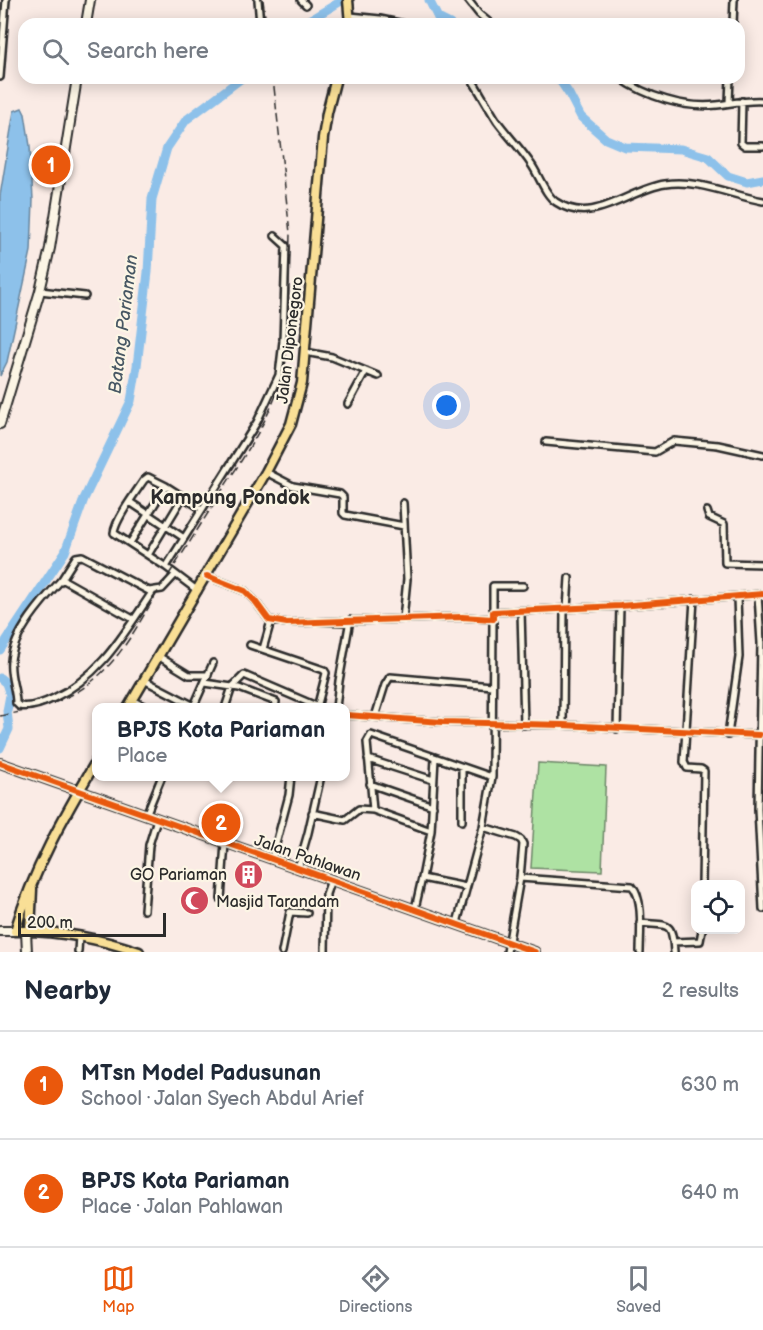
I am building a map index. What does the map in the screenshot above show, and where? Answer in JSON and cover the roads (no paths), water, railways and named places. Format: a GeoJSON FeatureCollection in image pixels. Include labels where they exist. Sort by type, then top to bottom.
{"type":"FeatureCollection","features":[{"type":"Feature","properties":{"kind":"main road","name":"Jalan Diponegoro"},"geometry":{"type":"LineString","coordinates":[[131,703],[207,576],[286,437],[295,412],[305,352],[322,138],[334,84]]}},
{"type":"Feature","properties":{"kind":"main road"},"geometry":{"type":"LineString","coordinates":[[92,767],[42,857],[15,931],[79,935],[139,952]]}},
{"type":"Feature","properties":{"kind":"main road"},"geometry":{"type":"LineString","coordinates":[[28,931],[34,876]]}},
{"type":"Feature","properties":{"kind":"street"},"geometry":{"type":"LineString","coordinates":[[0,77],[6,0]]}},
{"type":"Feature","properties":{"kind":"street"},"geometry":{"type":"LineString","coordinates":[[87,18],[90,0]]}},
{"type":"Feature","properties":{"kind":"street"},"geometry":{"type":"LineString","coordinates":[[258,0],[260,18]]}},
{"type":"Feature","properties":{"kind":"street"},"geometry":{"type":"LineString","coordinates":[[301,0],[306,5]]}},
{"type":"Feature","properties":{"kind":"street"},"geometry":{"type":"LineString","coordinates":[[468,0],[484,18]]}},
{"type":"Feature","properties":{"kind":"street"},"geometry":{"type":"LineString","coordinates":[[732,18],[734,0]]}},
{"type":"Feature","properties":{"kind":"street"},"geometry":{"type":"LineString","coordinates":[[349,12],[376,18]]}},
{"type":"Feature","properties":{"kind":"street"},"geometry":{"type":"LineString","coordinates":[[0,424],[40,291],[52,240],[75,84]]}},
{"type":"Feature","properties":{"kind":"street"},"geometry":{"type":"LineString","coordinates":[[475,84],[498,122],[538,175],[551,198],[566,207],[579,210],[597,209],[656,186],[680,182],[699,184],[763,201]]}},
{"type":"Feature","properties":{"kind":"street"},"geometry":{"type":"LineString","coordinates":[[631,84],[649,94],[709,106],[729,102],[763,101]]}},
{"type":"Feature","properties":{"kind":"street"},"geometry":{"type":"LineString","coordinates":[[729,102],[730,84]]}},
{"type":"Feature","properties":{"kind":"street"},"geometry":{"type":"LineString","coordinates":[[742,101],[741,143],[745,146],[763,146]]}},
{"type":"Feature","properties":{"kind":"street"},"geometry":{"type":"LineString","coordinates":[[166,567],[257,422],[279,375],[287,263],[286,246],[275,236]]}},
{"type":"Feature","properties":{"kind":"street"},"geometry":{"type":"LineString","coordinates":[[40,291],[85,296]]}},
{"type":"Feature","properties":{"kind":"street"},"geometry":{"type":"LineString","coordinates":[[305,352],[332,357],[378,376]]}},
{"type":"Feature","properties":{"kind":"street"},"geometry":{"type":"LineString","coordinates":[[348,404],[366,371]]}},
{"type":"Feature","properties":{"kind":"street"},"geometry":{"type":"LineString","coordinates":[[546,442],[656,452],[674,441],[718,445],[763,455]]}},
{"type":"Feature","properties":{"kind":"street"},"geometry":{"type":"LineString","coordinates":[[266,472],[293,486],[340,494],[343,497],[345,516],[404,526]]}},
{"type":"Feature","properties":{"kind":"street"},"geometry":{"type":"LineString","coordinates":[[198,591],[113,531],[146,478],[151,478],[166,486],[202,509]]}},
{"type":"Feature","properties":{"kind":"street"},"geometry":{"type":"LineString","coordinates":[[130,543],[166,486]]}},
{"type":"Feature","properties":{"kind":"street"},"geometry":{"type":"LineString","coordinates":[[148,555],[183,497]]}},
{"type":"Feature","properties":{"kind":"street"},"geometry":{"type":"LineString","coordinates":[[130,502],[184,538]]}},
{"type":"Feature","properties":{"kind":"street"},"geometry":{"type":"LineString","coordinates":[[403,503],[407,579],[403,619]]}},
{"type":"Feature","properties":{"kind":"street"},"geometry":{"type":"LineString","coordinates":[[707,512],[708,516],[724,524],[725,563],[763,564]]}},
{"type":"Feature","properties":{"kind":"street"},"geometry":{"type":"LineString","coordinates":[[153,591],[108,658],[77,686],[50,701],[19,706],[16,703],[10,667],[13,648],[27,623],[62,579],[76,557],[80,555],[144,590],[153,591],[165,587],[175,575]]}},
{"type":"Feature","properties":{"kind":"street"},"geometry":{"type":"LineString","coordinates":[[207,576],[245,591],[271,621],[287,623],[493,616],[520,611],[760,595],[759,735],[763,909]]}},
{"type":"Feature","properties":{"kind":"street"},"geometry":{"type":"LineString","coordinates":[[563,725],[566,609],[570,578]]}},
{"type":"Feature","properties":{"kind":"street"},"geometry":{"type":"LineString","coordinates":[[62,579],[133,619]]}},
{"type":"Feature","properties":{"kind":"street"},"geometry":{"type":"LineString","coordinates":[[457,923],[483,827],[492,777],[493,586],[523,586]]}},
{"type":"Feature","properties":{"kind":"street"},"geometry":{"type":"LineString","coordinates":[[728,735],[739,657],[737,597]]}},
{"type":"Feature","properties":{"kind":"street"},"geometry":{"type":"LineString","coordinates":[[694,599],[684,766],[704,771],[702,880]]}},
{"type":"Feature","properties":{"kind":"street"},"geometry":{"type":"LineString","coordinates":[[617,729],[620,606]]}},
{"type":"Feature","properties":{"kind":"street"},"geometry":{"type":"LineString","coordinates":[[520,611],[524,724]]}},
{"type":"Feature","properties":{"kind":"street"},"geometry":{"type":"LineString","coordinates":[[337,703],[350,620]]}},
{"type":"Feature","properties":{"kind":"street"},"geometry":{"type":"LineString","coordinates":[[263,650],[271,621]]}},
{"type":"Feature","properties":{"kind":"street"},"geometry":{"type":"LineString","coordinates":[[250,645],[325,672],[320,703]]}},
{"type":"Feature","properties":{"kind":"street"},"geometry":{"type":"LineString","coordinates":[[158,656],[189,675],[208,675]]}},
{"type":"Feature","properties":{"kind":"street"},"geometry":{"type":"LineString","coordinates":[[197,703],[213,663]]}},
{"type":"Feature","properties":{"kind":"street"},"geometry":{"type":"LineString","coordinates":[[227,703],[232,687],[242,676],[246,675],[310,703]]}},
{"type":"Feature","properties":{"kind":"street"},"geometry":{"type":"LineString","coordinates":[[375,717],[385,685],[390,677],[492,686]]}},
{"type":"Feature","properties":{"kind":"street"},"geometry":{"type":"LineString","coordinates":[[144,680],[187,703]]}},
{"type":"Feature","properties":{"kind":"street"},"geometry":{"type":"LineString","coordinates":[[205,683],[232,687],[277,703]]}},
{"type":"Feature","properties":{"kind":"street"},"geometry":{"type":"LineString","coordinates":[[350,715],[492,724],[563,725],[759,735]]}},
{"type":"Feature","properties":{"kind":"street"},"geometry":{"type":"LineString","coordinates":[[373,810],[367,742],[371,735],[492,777]]}},
{"type":"Feature","properties":{"kind":"street"},"geometry":{"type":"LineString","coordinates":[[415,909],[431,831],[435,758]]}},
{"type":"Feature","properties":{"kind":"street"},"geometry":{"type":"LineString","coordinates":[[368,759],[433,780]]}},
{"type":"Feature","properties":{"kind":"street","name":"Jalan Pahlawan"},"geometry":{"type":"LineString","coordinates":[[2,763],[78,792],[535,952]]}},
{"type":"Feature","properties":{"kind":"street"},"geometry":{"type":"LineString","coordinates":[[462,766],[462,821]]}},
{"type":"Feature","properties":{"kind":"street"},"geometry":{"type":"LineString","coordinates":[[146,815],[160,781]]}},
{"type":"Feature","properties":{"kind":"street"},"geometry":{"type":"LineString","coordinates":[[272,859],[291,781]]}},
{"type":"Feature","properties":{"kind":"street"},"geometry":{"type":"LineString","coordinates":[[298,868],[320,781]]}},
{"type":"Feature","properties":{"kind":"street"},"geometry":{"type":"LineString","coordinates":[[370,784],[433,806]]}},
{"type":"Feature","properties":{"kind":"street"},"geometry":{"type":"LineString","coordinates":[[312,813],[345,820],[359,808],[373,810],[431,831]]}},
{"type":"Feature","properties":{"kind":"street"},"geometry":{"type":"LineString","coordinates":[[144,910],[149,845],[157,819]]}},
{"type":"Feature","properties":{"kind":"street"},"geometry":{"type":"LineString","coordinates":[[483,827],[521,840],[523,847],[507,952]]}},
{"type":"Feature","properties":{"kind":"street"},"geometry":{"type":"LineString","coordinates":[[221,899],[225,843]]}},
{"type":"Feature","properties":{"kind":"street"},"geometry":{"type":"LineString","coordinates":[[422,878],[466,887]]}},
{"type":"Feature","properties":{"kind":"street"},"geometry":{"type":"LineString","coordinates":[[520,878],[629,885],[634,888],[638,896],[640,952]]}},
{"type":"Feature","properties":{"kind":"street"},"geometry":{"type":"LineString","coordinates":[[325,952],[326,894],[331,880]]}},
{"type":"Feature","properties":{"kind":"street"},"geometry":{"type":"LineString","coordinates":[[282,952],[290,912],[307,913]]}},
{"type":"Feature","properties":{"kind":"street"},"geometry":{"type":"LineString","coordinates":[[640,923],[670,928],[674,952]]}},
{"type":"Feature","properties":{"kind":"street"},"geometry":{"type":"LineString","coordinates":[[0,931],[15,931]]}},
{"type":"Feature","properties":{"kind":"street"},"geometry":{"type":"LineString","coordinates":[[27,952],[28,931]]}},
{"type":"Feature","properties":{"kind":"street"},"geometry":{"type":"LineString","coordinates":[[673,942],[700,941],[701,934]]}},
{"type":"Feature","properties":{"kind":"street"},"geometry":{"type":"LineString","coordinates":[[78,952],[79,935]]}},
{"type":"Feature","properties":{"kind":"water"},"geometry":{"type":"Polygon","coordinates":[[[22,108],[30,146],[33,200],[31,251],[7,362],[0,376],[0,196],[14,111],[22,108]]]}},
{"type":"Feature","properties":{"kind":"waterway","name":"Batang Pariaman"},"geometry":{"type":"LineString","coordinates":[[313,18],[343,0]]}},
{"type":"Feature","properties":{"kind":"waterway","name":"Batang Pariaman"},"geometry":{"type":"LineString","coordinates":[[429,0],[438,18]]}},
{"type":"Feature","properties":{"kind":"waterway","name":"Batang Pariaman"},"geometry":{"type":"LineString","coordinates":[[0,650],[65,552],[84,499],[131,401],[148,272],[152,199],[167,148],[186,120],[234,84]]}},
{"type":"Feature","properties":{"kind":"waterway","name":"Batang Pariaman"},"geometry":{"type":"LineString","coordinates":[[562,84],[581,117],[606,139],[625,147],[681,149],[708,157],[728,176],[747,182],[763,179]]}},
{"type":"Feature","properties":{"kind":"waterway"},"geometry":{"type":"LineString","coordinates":[[0,678],[6,683],[10,695],[7,711],[9,729],[0,748]]}},
{"type":"Feature","properties":{"kind":"railway"},"geometry":{"type":"LineString","coordinates":[[263,0],[265,18]]}},
{"type":"Feature","properties":{"kind":"railway"},"geometry":{"type":"LineString","coordinates":[[0,716],[51,704],[74,694],[96,678],[116,657],[243,457],[271,408],[287,354],[290,233],[274,84]]}},
{"type":"Feature","properties":{"kind":"place","name":"MTsn Model Padusunan"},"geometry":{"type":"Point","coordinates":[51,165]}},
{"type":"Feature","properties":{"kind":"place","name":"BPJS Kota Pariaman"},"geometry":{"type":"Point","coordinates":[221,823]}},
{"type":"Feature","properties":{"kind":"place","name":"GO Pariaman"},"geometry":{"type":"Point","coordinates":[248,874]}},
{"type":"Feature","properties":{"kind":"place","name":"Masjid Tarandam"},"geometry":{"type":"Point","coordinates":[195,901]}},
{"type":"Feature","properties":{"kind":"district","name":"Kampung Pondok"},"geometry":{"type":"Point","coordinates":[230,497]}}]}
